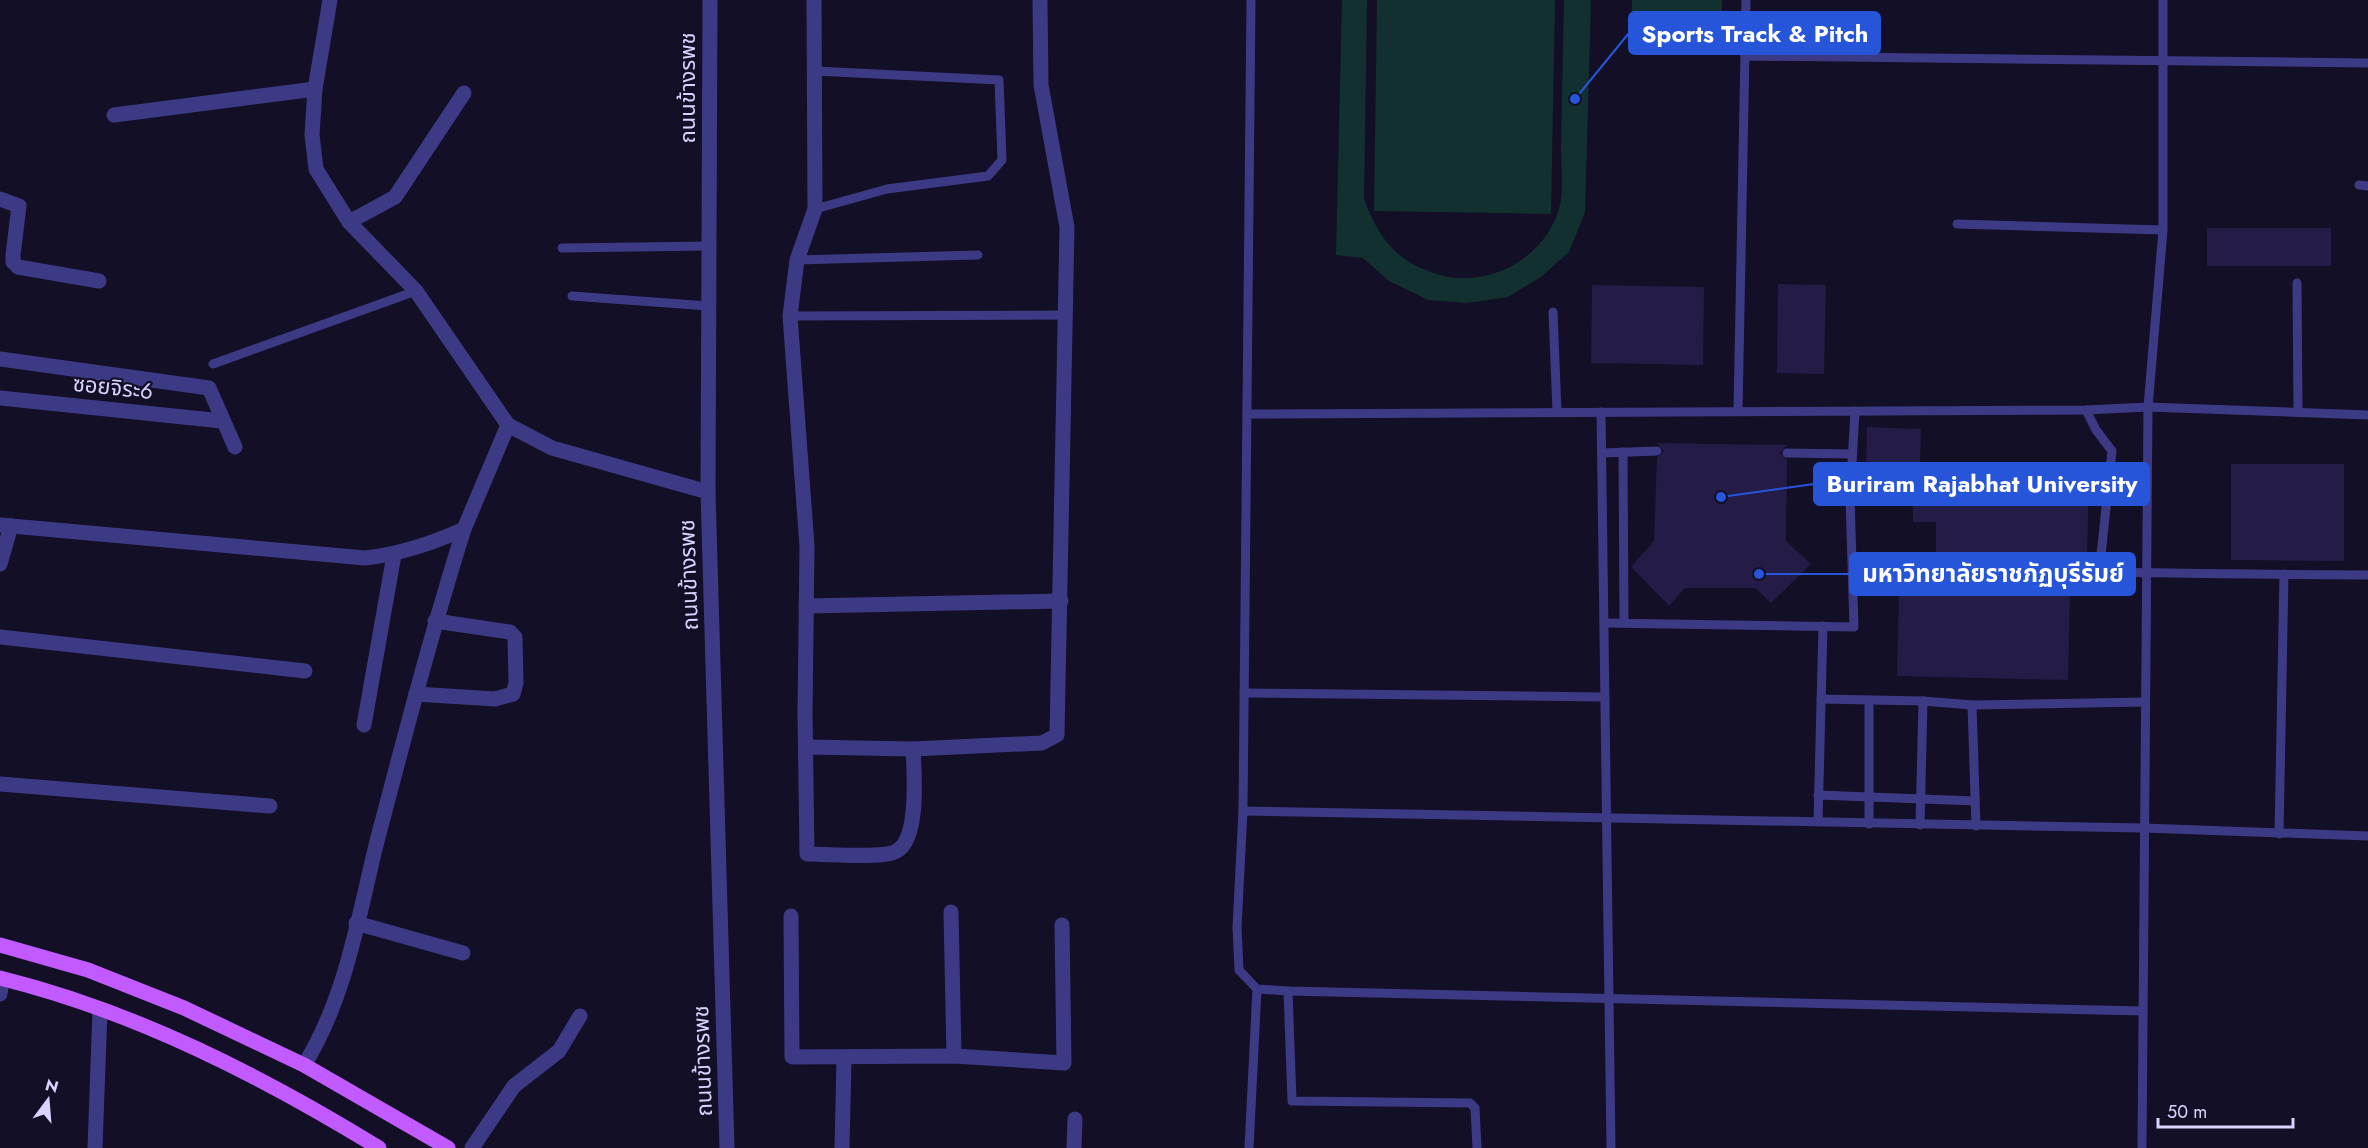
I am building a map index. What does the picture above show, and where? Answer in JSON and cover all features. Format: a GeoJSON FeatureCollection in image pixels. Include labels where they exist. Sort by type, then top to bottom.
{"type":"FeatureCollection","features":[{"type":"Feature","properties":{"kind":"main road"},"geometry":{"type":"LineString","coordinates":[[0,945],[88,970],[184,1008],[304,1065],[448,1148]]}},
{"type":"Feature","properties":{"kind":"main road"},"geometry":{"type":"LineString","coordinates":[[1,984],[100,1011],[177,1040],[300,1099],[379,1148]]}},
{"type":"Feature","properties":{"kind":"street"},"geometry":{"type":"LineString","coordinates":[[330,0],[315,89],[312,135],[316,169],[349,222],[416,291],[508,425],[552,448],[708,492]]}},
{"type":"Feature","properties":{"kind":"street","name":"ถนนข้างรพช"},"geometry":{"type":"LineString","coordinates":[[710,0],[708,492],[727,1148]]}},
{"type":"Feature","properties":{"kind":"street"},"geometry":{"type":"LineString","coordinates":[[814,0],[815,209],[797,260],[790,316],[807,546],[807,854],[881,854],[893,853],[901,848],[910,830],[914,810],[913,749]]}},
{"type":"Feature","properties":{"kind":"street"},"geometry":{"type":"LineString","coordinates":[[807,747],[913,749],[1042,743],[1057,735],[1067,227],[1041,85],[1040,0]]}},
{"type":"Feature","properties":{"kind":"street"},"geometry":{"type":"LineString","coordinates":[[114,115],[315,89]]}},
{"type":"Feature","properties":{"kind":"street"},"geometry":{"type":"LineString","coordinates":[[349,222],[395,197],[464,93]]}},
{"type":"Feature","properties":{"kind":"street"},"geometry":{"type":"LineString","coordinates":[[0,199],[19,206],[13,255],[13,262],[18,267],[99,281]]}},
{"type":"Feature","properties":{"kind":"street"},"geometry":{"type":"LineString","coordinates":[[0,359],[209,388],[234,447]]}},
{"type":"Feature","properties":{"kind":"street","name":"ซอยจิระ6"},"geometry":{"type":"LineString","coordinates":[[0,398],[222,421]]}},
{"type":"Feature","properties":{"kind":"street"},"geometry":{"type":"LineString","coordinates":[[304,1065],[325,1028],[357,923],[435,621],[464,529],[508,425]]}},
{"type":"Feature","properties":{"kind":"street"},"geometry":{"type":"LineString","coordinates":[[0,564],[5,525],[365,558],[394,555],[424,547],[464,529]]}},
{"type":"Feature","properties":{"kind":"street"},"geometry":{"type":"LineString","coordinates":[[364,725],[394,555]]}},
{"type":"Feature","properties":{"kind":"street"},"geometry":{"type":"LineString","coordinates":[[806,606],[1061,601]]}},
{"type":"Feature","properties":{"kind":"street"},"geometry":{"type":"LineString","coordinates":[[416,694],[495,699],[513,694],[516,646],[515,638],[510,632],[435,621]]}},
{"type":"Feature","properties":{"kind":"street"},"geometry":{"type":"LineString","coordinates":[[0,637],[305,671]]}},
{"type":"Feature","properties":{"kind":"street"},"geometry":{"type":"LineString","coordinates":[[0,784],[270,806]]}},
{"type":"Feature","properties":{"kind":"street"},"geometry":{"type":"LineString","coordinates":[[951,912],[954,1056]]}},
{"type":"Feature","properties":{"kind":"street"},"geometry":{"type":"LineString","coordinates":[[791,916],[792,1057],[844,1059],[954,1056],[1064,1063],[1062,925]]}},
{"type":"Feature","properties":{"kind":"street"},"geometry":{"type":"LineString","coordinates":[[357,923],[463,953]]}},
{"type":"Feature","properties":{"kind":"street"},"geometry":{"type":"LineString","coordinates":[[95,1148],[100,1011]]}},
{"type":"Feature","properties":{"kind":"street"},"geometry":{"type":"LineString","coordinates":[[471,1148],[514,1086],[559,1051],[580,1016]]}},
{"type":"Feature","properties":{"kind":"street"},"geometry":{"type":"LineString","coordinates":[[843,1148],[844,1059]]}},
{"type":"Feature","properties":{"kind":"street"},"geometry":{"type":"LineString","coordinates":[[1074,1148],[1075,1119]]}},
{"type":"Feature","properties":{"kind":"lane"},"geometry":{"type":"LineString","coordinates":[[1251,0],[1243,811],[1237,927],[1239,969],[1257,989],[1288,991],[1609,1001],[2143,1011]]}},
{"type":"Feature","properties":{"kind":"lane"},"geometry":{"type":"LineString","coordinates":[[1738,411],[1746,0]]}},
{"type":"Feature","properties":{"kind":"lane"},"geometry":{"type":"LineString","coordinates":[[2142,1148],[2148,407],[2163,230],[2163,0]]}},
{"type":"Feature","properties":{"kind":"lane"},"geometry":{"type":"LineString","coordinates":[[1745,56],[2368,63]]}},
{"type":"Feature","properties":{"kind":"lane"},"geometry":{"type":"LineString","coordinates":[[815,71],[999,80],[1002,160],[988,176],[887,189],[815,209]]}},
{"type":"Feature","properties":{"kind":"lane"},"geometry":{"type":"LineString","coordinates":[[1957,224],[2163,230]]}},
{"type":"Feature","properties":{"kind":"lane"},"geometry":{"type":"LineString","coordinates":[[562,248],[708,246]]}},
{"type":"Feature","properties":{"kind":"lane"},"geometry":{"type":"LineString","coordinates":[[797,260],[978,255]]}},
{"type":"Feature","properties":{"kind":"lane"},"geometry":{"type":"LineString","coordinates":[[2297,283],[2298,412]]}},
{"type":"Feature","properties":{"kind":"lane"},"geometry":{"type":"LineString","coordinates":[[213,364],[416,291]]}},
{"type":"Feature","properties":{"kind":"lane"},"geometry":{"type":"LineString","coordinates":[[572,296],[708,306]]}},
{"type":"Feature","properties":{"kind":"lane"},"geometry":{"type":"LineString","coordinates":[[1553,312],[1557,412]]}},
{"type":"Feature","properties":{"kind":"lane"},"geometry":{"type":"LineString","coordinates":[[790,316],[1065,315]]}},
{"type":"Feature","properties":{"kind":"lane"},"geometry":{"type":"LineString","coordinates":[[1247,414],[2086,410],[2148,407],[2368,415]]}},
{"type":"Feature","properties":{"kind":"lane"},"geometry":{"type":"LineString","coordinates":[[2086,410],[2112,451],[2098,574]]}},
{"type":"Feature","properties":{"kind":"lane"},"geometry":{"type":"LineString","coordinates":[[1604,623],[1854,627],[1850,498],[1855,411]]}},
{"type":"Feature","properties":{"kind":"lane"},"geometry":{"type":"LineString","coordinates":[[1602,412],[1611,1148]]}},
{"type":"Feature","properties":{"kind":"lane"},"geometry":{"type":"LineString","coordinates":[[1602,453],[1657,451]]}},
{"type":"Feature","properties":{"kind":"lane"},"geometry":{"type":"LineString","coordinates":[[1623,452],[1624,623]]}},
{"type":"Feature","properties":{"kind":"lane"},"geometry":{"type":"LineString","coordinates":[[1787,453],[1852,454]]}},
{"type":"Feature","properties":{"kind":"lane"},"geometry":{"type":"LineString","coordinates":[[1885,567],[2098,574],[2145,572],[2368,574]]}},
{"type":"Feature","properties":{"kind":"lane"},"geometry":{"type":"LineString","coordinates":[[2279,834],[2284,574]]}},
{"type":"Feature","properties":{"kind":"lane"},"geometry":{"type":"LineString","coordinates":[[1818,822],[1823,626]]}},
{"type":"Feature","properties":{"kind":"lane"},"geometry":{"type":"LineString","coordinates":[[1244,693],[1605,697]]}},
{"type":"Feature","properties":{"kind":"lane"},"geometry":{"type":"LineString","coordinates":[[1821,699],[1923,701],[1972,705],[2145,702]]}},
{"type":"Feature","properties":{"kind":"lane"},"geometry":{"type":"LineString","coordinates":[[1869,700],[1869,824]]}},
{"type":"Feature","properties":{"kind":"lane"},"geometry":{"type":"LineString","coordinates":[[1920,825],[1923,701]]}},
{"type":"Feature","properties":{"kind":"lane"},"geometry":{"type":"LineString","coordinates":[[1972,705],[1976,826]]}},
{"type":"Feature","properties":{"kind":"lane"},"geometry":{"type":"LineString","coordinates":[[1818,795],[1975,801]]}},
{"type":"Feature","properties":{"kind":"lane"},"geometry":{"type":"LineString","coordinates":[[1243,811],[2144,828],[2368,836]]}},
{"type":"Feature","properties":{"kind":"lane"},"geometry":{"type":"LineString","coordinates":[[1249,1148],[1257,989]]}},
{"type":"Feature","properties":{"kind":"lane"},"geometry":{"type":"LineString","coordinates":[[1288,991],[1292,1101],[1470,1103],[1476,1108],[1477,1148]]}},
{"type":"Feature","properties":{"kind":"green space"},"geometry":{"type":"Polygon","coordinates":[[[1342,0],[1367,0],[1364,198],[1370,213],[1384,238],[1403,258],[1444,276],[1463,278],[1481,277],[1499,272],[1516,263],[1544,239],[1554,223],[1562,191],[1564,0],[1591,0],[1585,212],[1569,252],[1541,277],[1508,297],[1467,303],[1428,300],[1389,281],[1363,258],[1336,255],[1342,0]]]}},
{"type":"Feature","properties":{"kind":"green space"},"geometry":{"type":"Polygon","coordinates":[[[1377,0],[1555,0],[1551,214],[1374,211],[1377,0]]]}},
{"type":"Feature","properties":{"kind":"green space"},"geometry":{"type":"Polygon","coordinates":[[[1632,0],[1722,0],[1722,47],[1631,46],[1632,0]]]}},
{"type":"Feature","properties":{"kind":"building"},"geometry":{"type":"Polygon","coordinates":[[[2207,228],[2331,228],[2331,266],[2207,266],[2207,228]]]}},
{"type":"Feature","properties":{"kind":"building"},"geometry":{"type":"Polygon","coordinates":[[[1778,284],[1826,285],[1824,374],[1777,373],[1778,284]]]}},
{"type":"Feature","properties":{"kind":"building"},"geometry":{"type":"Polygon","coordinates":[[[1592,285],[1704,287],[1703,365],[1591,363],[1592,285]]]}},
{"type":"Feature","properties":{"kind":"building"},"geometry":{"type":"Polygon","coordinates":[[[1867,427],[1921,429],[1920,468],[1866,466],[1867,427]]]}},
{"type":"Feature","properties":{"kind":"building"},"geometry":{"type":"Polygon","coordinates":[[[1657,443],[1787,445],[1780,453],[1787,460],[1786,541],[1811,564],[1771,603],[1755,588],[1685,588],[1669,606],[1631,567],[1654,541],[1657,458],[1664,451],[1657,443]]]}},
{"type":"Feature","properties":{"kind":"building"},"geometry":{"type":"Polygon","coordinates":[[[2231,464],[2344,464],[2344,561],[2231,560],[2231,464]]]}},
{"type":"Feature","properties":{"kind":"building"},"geometry":{"type":"Polygon","coordinates":[[[1913,474],[2089,478],[2087,557],[1936,554],[1936,522],[1913,522],[1913,474]]]}},
{"type":"Feature","properties":{"kind":"building"},"geometry":{"type":"Polygon","coordinates":[[[1899,591],[2070,595],[2068,680],[1897,676],[1899,591]]]}},
{"type":"Feature","properties":{"kind":"place","name":"Sports Track & Pitch"},"geometry":{"type":"Point","coordinates":[1575,99]}},
{"type":"Feature","properties":{"kind":"place","name":"Buriram Rajabhat University"},"geometry":{"type":"Point","coordinates":[1721,497]}},
{"type":"Feature","properties":{"kind":"place","name":"มหาวิทยาลัยราชภัฏบุรีรัมย์"},"geometry":{"type":"Point","coordinates":[1759,574]}}]}
